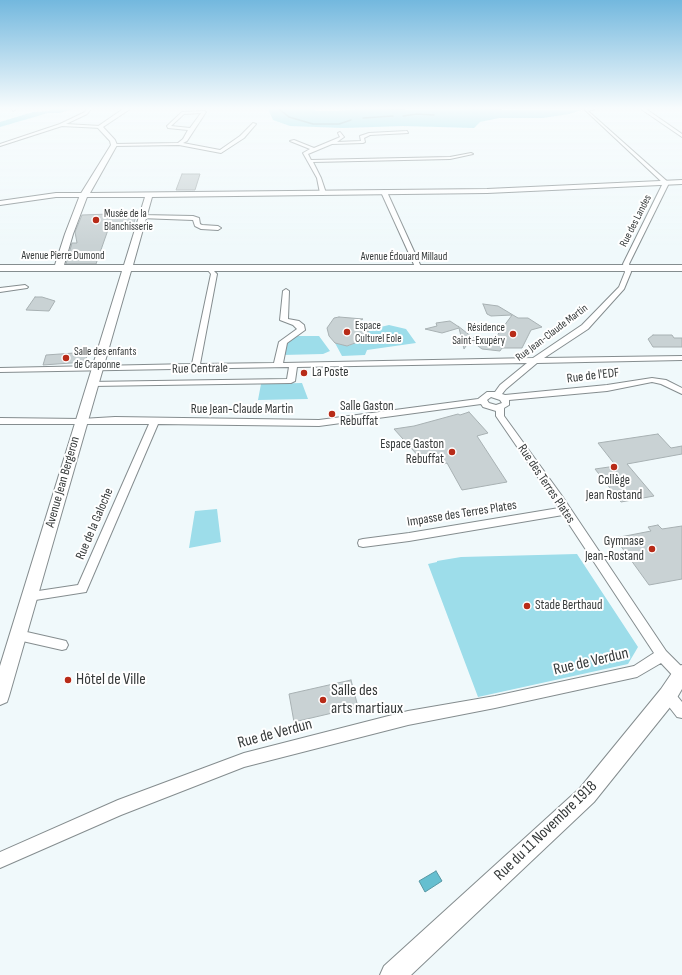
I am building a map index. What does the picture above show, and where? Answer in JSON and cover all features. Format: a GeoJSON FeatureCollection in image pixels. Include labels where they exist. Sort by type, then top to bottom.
{"type":"FeatureCollection","features":[{"type":"Feature","properties":{"kind":"street"},"geometry":{"type":"LineString","coordinates":[[59,268],[69,234],[84,195],[108,154]]}},
{"type":"Feature","properties":{"kind":"street"},"geometry":{"type":"LineString","coordinates":[[306,154],[320,178],[323,193]]}},
{"type":"Feature","properties":{"kind":"street"},"geometry":{"type":"LineString","coordinates":[[310,161],[450,158],[468,154]]}},
{"type":"Feature","properties":{"kind":"street"},"geometry":{"type":"LineString","coordinates":[[636,154],[666,183]]}},
{"type":"Feature","properties":{"kind":"street"},"geometry":{"type":"LineString","coordinates":[[0,203],[56,196],[84,195],[521,190],[682,182]]}},
{"type":"Feature","properties":{"kind":"street","name":"Rue des Landes"},"geometry":{"type":"LineString","coordinates":[[626,268],[626,264],[666,183]]}},
{"type":"Feature","properties":{"kind":"street"},"geometry":{"type":"LineString","coordinates":[[384,192],[419,269]]}},
{"type":"Feature","properties":{"kind":"street","name":"Avenue Jean Bergeron"},"geometry":{"type":"LineString","coordinates":[[0,696],[126,268],[149,195]]}},
{"type":"Feature","properties":{"kind":"street"},"geometry":{"type":"LineString","coordinates":[[142,217],[196,218],[197,225],[201,227],[218,228]]}},
{"type":"Feature","properties":{"kind":"street","name":"Avenue Pierre Dumond"},"geometry":{"type":"LineString","coordinates":[[0,268],[126,268]]}},
{"type":"Feature","properties":{"kind":"street","name":"Avenue Édouard Millaud"},"geometry":{"type":"LineString","coordinates":[[126,268],[212,271],[224,269],[682,268]]}},
{"type":"Feature","properties":{"kind":"street","name":"Rue Jean-Claude Martin"},"geometry":{"type":"LineString","coordinates":[[0,421],[81,422],[115,420],[154,422],[319,423],[482,401],[486,395],[500,400],[503,386],[536,360],[584,327],[604,308],[622,288],[628,272],[626,268]]}},
{"type":"Feature","properties":{"kind":"street"},"geometry":{"type":"LineString","coordinates":[[196,366],[212,271]]}},
{"type":"Feature","properties":{"kind":"street"},"geometry":{"type":"LineString","coordinates":[[0,290],[26,287]]}},
{"type":"Feature","properties":{"kind":"street"},"geometry":{"type":"LineString","coordinates":[[278,365],[283,342],[301,330],[301,327],[296,323],[284,320],[286,291]]}},
{"type":"Feature","properties":{"kind":"street"},"geometry":{"type":"LineString","coordinates":[[0,370],[682,358]]}},
{"type":"Feature","properties":{"kind":"street","name":"Rue Centrale"},"geometry":{"type":"LineString","coordinates":[[92,384],[291,381],[294,364]]}},
{"type":"Feature","properties":{"kind":"street"},"geometry":{"type":"LineString","coordinates":[[663,382],[668,379],[676,378]]}},
{"type":"Feature","properties":{"kind":"street","name":"Rue de l'EDF"},"geometry":{"type":"LineString","coordinates":[[500,400],[607,388],[652,380],[663,382],[682,391]]}},
{"type":"Feature","properties":{"kind":"street"},"geometry":{"type":"LineString","coordinates":[[482,401],[489,407],[500,400]]}},
{"type":"Feature","properties":{"kind":"street","name":"Rue des Terres Plates"},"geometry":{"type":"LineString","coordinates":[[500,400],[500,416],[566,511],[662,655],[681,674]]}},
{"type":"Feature","properties":{"kind":"street","name":"Rue de la Galoche"},"geometry":{"type":"LineString","coordinates":[[29,596],[82,589],[154,422]]}},
{"type":"Feature","properties":{"kind":"street","name":"Impasse des Terres Plates"},"geometry":{"type":"LineString","coordinates":[[363,543],[409,538],[566,511]]}},
{"type":"Feature","properties":{"kind":"street"},"geometry":{"type":"LineString","coordinates":[[18,635],[62,645]]}},
{"type":"Feature","properties":{"kind":"street","name":"Rue de Verdun"},"geometry":{"type":"LineString","coordinates":[[0,860],[118,808],[244,760],[408,718],[495,702],[637,671],[662,655]]}},
{"type":"Feature","properties":{"kind":"street","name":"Rue du 11 Novembre 1918"},"geometry":{"type":"LineString","coordinates":[[393,975],[587,795],[668,695],[681,674]]}},
{"type":"Feature","properties":{"kind":"street"},"geometry":{"type":"LineString","coordinates":[[668,695],[682,712]]}},
{"type":"Feature","properties":{"kind":"shaded area"},"geometry":{"type":"Polygon","coordinates":[[[389,325],[406,329],[416,343],[367,350],[365,355],[342,356],[335,343],[348,346],[355,343],[361,336],[372,329],[389,325]]]}},
{"type":"Feature","properties":{"kind":"shaded area"},"geometry":{"type":"Polygon","coordinates":[[[292,336],[319,336],[330,351],[323,354],[282,355],[287,342],[292,336]]]}},
{"type":"Feature","properties":{"kind":"shaded area"},"geometry":{"type":"Polygon","coordinates":[[[302,383],[308,399],[258,400],[261,384],[302,383]]]}},
{"type":"Feature","properties":{"kind":"shaded area"},"geometry":{"type":"Polygon","coordinates":[[[217,509],[221,542],[189,548],[195,511],[217,509]]]}},
{"type":"Feature","properties":{"kind":"shaded area","name":"Stade Berthaud"},"geometry":{"type":"Polygon","coordinates":[[[577,554],[638,647],[628,664],[478,697],[428,564],[461,557],[577,554]]]}},
{"type":"Feature","properties":{"kind":"shaded area"},"geometry":{"type":"Polygon","coordinates":[[[436,871],[442,881],[425,892],[419,881],[436,871]]]}},
{"type":"Feature","properties":{"kind":"building"},"geometry":{"type":"Polygon","coordinates":[[[182,174],[200,174],[195,190],[176,190],[182,174]]]}},
{"type":"Feature","properties":{"kind":"building"},"geometry":{"type":"Polygon","coordinates":[[[137,213],[133,226],[109,227],[96,264],[66,264],[72,243],[77,243],[75,232],[82,215],[137,213]]]}},
{"type":"Feature","properties":{"kind":"building"},"geometry":{"type":"Polygon","coordinates":[[[35,297],[42,297],[55,301],[49,311],[26,310],[35,297]]]}},
{"type":"Feature","properties":{"kind":"building","name":"Résidence Saint-Exupéry"},"geometry":{"type":"Polygon","coordinates":[[[483,304],[498,306],[518,318],[528,318],[542,327],[531,330],[522,348],[502,348],[500,351],[482,349],[470,340],[464,349],[459,328],[442,333],[425,329],[437,326],[436,323],[450,321],[472,337],[471,338],[496,337],[512,315],[491,316],[487,314],[483,304]]]}},
{"type":"Feature","properties":{"kind":"building","name":"Espace Culturel Eole"},"geometry":{"type":"Polygon","coordinates":[[[334,318],[363,319],[356,322],[372,329],[361,336],[355,343],[347,346],[335,343],[329,336],[327,328],[334,318]]]}},
{"type":"Feature","properties":{"kind":"building"},"geometry":{"type":"Polygon","coordinates":[[[653,335],[672,335],[674,338],[682,338],[682,347],[653,347],[648,339],[653,335]]]}},
{"type":"Feature","properties":{"kind":"building","name":"Salle des enfants de Craponne"},"geometry":{"type":"Polygon","coordinates":[[[88,352],[85,362],[43,365],[46,355],[88,352]]]}},
{"type":"Feature","properties":{"kind":"building","name":"Espace Gaston Rebuffat"},"geometry":{"type":"Polygon","coordinates":[[[469,412],[488,433],[477,436],[507,482],[462,490],[447,463],[444,464],[442,460],[438,461],[433,454],[420,458],[394,429],[414,426],[469,412]]]}},
{"type":"Feature","properties":{"kind":"building","name":"Collège Jean Rostand"},"geometry":{"type":"Polygon","coordinates":[[[658,434],[671,448],[682,446],[682,454],[627,464],[654,496],[621,502],[595,469],[616,466],[598,443],[658,434]]]}},
{"type":"Feature","properties":{"kind":"building","name":"Gymnase Jean-Rostand"},"geometry":{"type":"Polygon","coordinates":[[[658,525],[662,529],[682,526],[682,579],[649,585],[615,538],[651,531],[648,527],[658,525]]]}},
{"type":"Feature","properties":{"kind":"building","name":"Salle des arts martiaux"},"geometry":{"type":"Polygon","coordinates":[[[351,680],[358,707],[294,722],[289,694],[351,680]]]}},
{"type":"Feature","properties":{"kind":"place","name":"Musée de la Blanchisserie"},"geometry":{"type":"Point","coordinates":[96,220]}},
{"type":"Feature","properties":{"kind":"place","name":"Espace Culturel Eole"},"geometry":{"type":"Point","coordinates":[347,332]}},
{"type":"Feature","properties":{"kind":"place","name":"Résidence Saint-Exupéry"},"geometry":{"type":"Point","coordinates":[513,334]}},
{"type":"Feature","properties":{"kind":"place","name":"Salle des enfants de Craponne"},"geometry":{"type":"Point","coordinates":[66,358]}},
{"type":"Feature","properties":{"kind":"place","name":"La Poste"},"geometry":{"type":"Point","coordinates":[304,373]}},
{"type":"Feature","properties":{"kind":"place","name":"Salle Gaston Rebuffat"},"geometry":{"type":"Point","coordinates":[332,414]}},
{"type":"Feature","properties":{"kind":"place","name":"Espace Gaston Rebuffat"},"geometry":{"type":"Point","coordinates":[452,452]}},
{"type":"Feature","properties":{"kind":"place","name":"Collège Jean Rostand"},"geometry":{"type":"Point","coordinates":[614,467]}},
{"type":"Feature","properties":{"kind":"place","name":"Gymnase Jean-Rostand"},"geometry":{"type":"Point","coordinates":[652,549]}},
{"type":"Feature","properties":{"kind":"place","name":"Stade Berthaud"},"geometry":{"type":"Point","coordinates":[527,606]}},
{"type":"Feature","properties":{"kind":"place","name":"Hôtel de Ville"},"geometry":{"type":"Point","coordinates":[68,680]}},
{"type":"Feature","properties":{"kind":"place","name":"Salle des arts martiaux"},"geometry":{"type":"Point","coordinates":[323,700]}}]}
